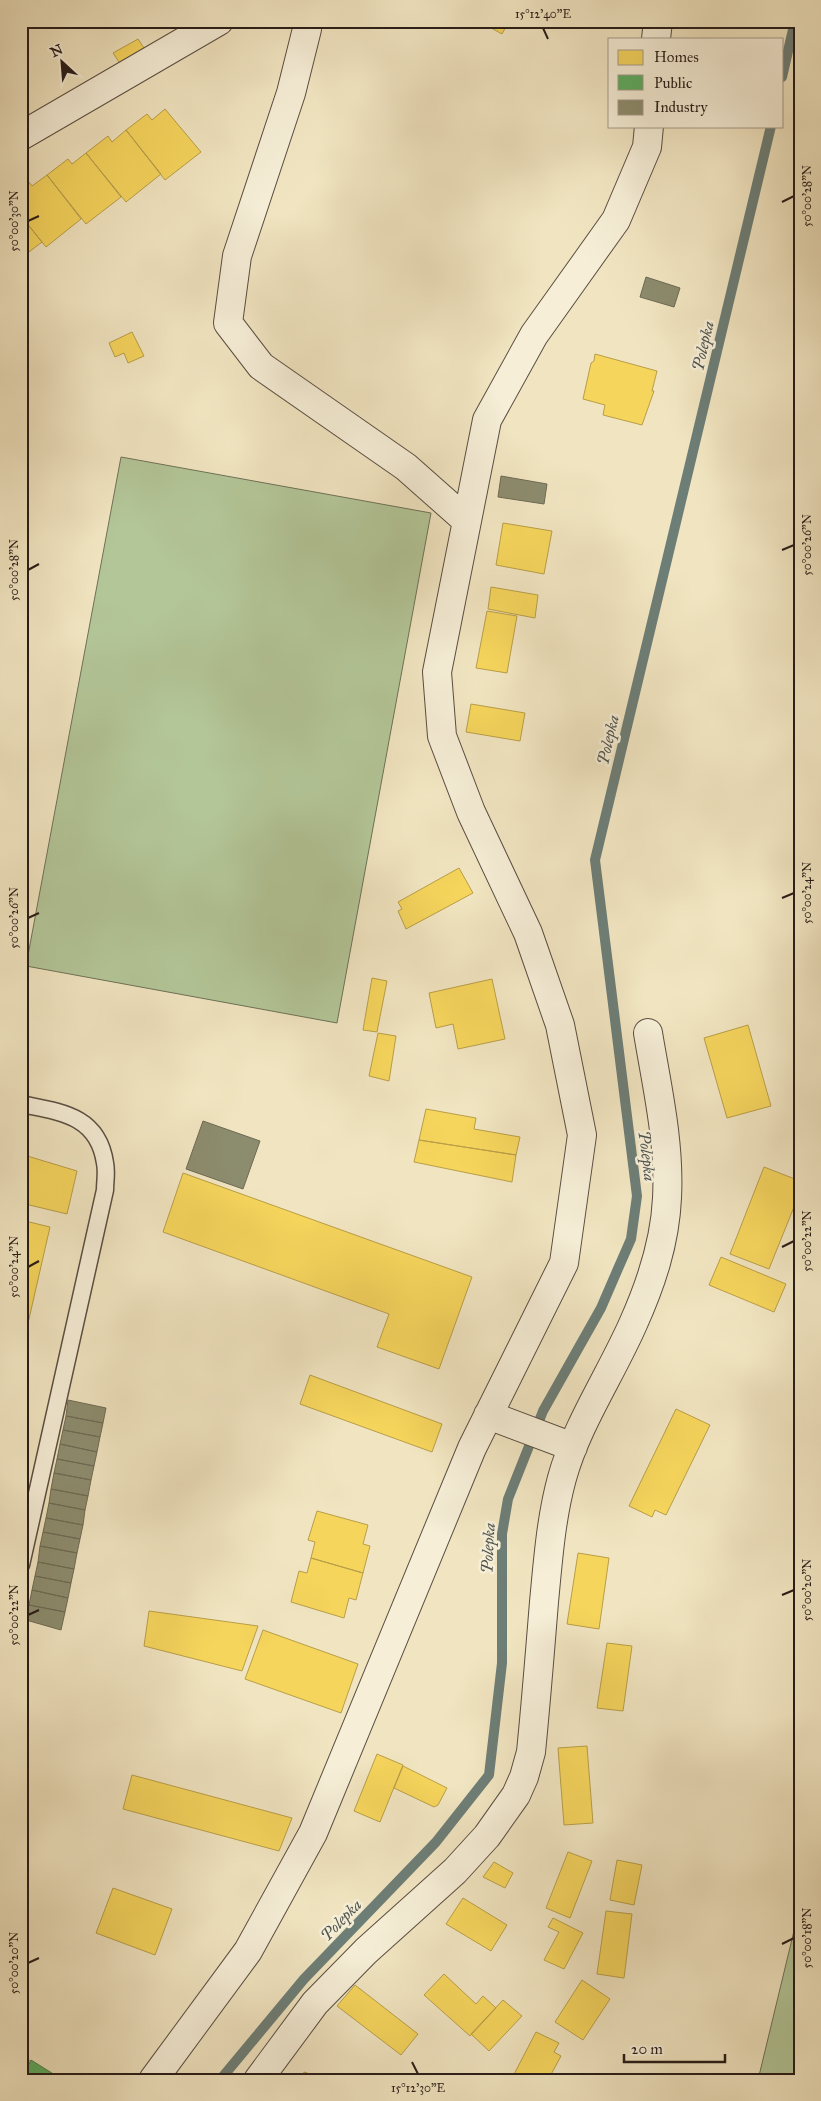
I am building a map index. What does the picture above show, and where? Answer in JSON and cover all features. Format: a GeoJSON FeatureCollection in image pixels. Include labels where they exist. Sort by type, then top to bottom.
{"type":"FeatureCollection","features":[{"type":"Feature","properties":{"kind":"street"},"geometry":{"type":"LineString","coordinates":[[21,136],[219,21]]}},
{"type":"Feature","properties":{"kind":"street"},"geometry":{"type":"LineString","coordinates":[[305,21],[307,30],[291,93],[237,256],[228,323],[260,366],[406,467],[468,521]]}},
{"type":"Feature","properties":{"kind":"street"},"geometry":{"type":"LineString","coordinates":[[656,38],[658,21]]}},
{"type":"Feature","properties":{"kind":"street"},"geometry":{"type":"LineString","coordinates":[[154,2080],[248,1951],[314,1833],[472,1448],[501,1420],[564,1263],[582,1135],[560,1025],[532,942],[471,812],[442,736],[437,672],[468,521],[486,420],[534,335],[616,220],[647,147],[649,128]]}},
{"type":"Feature","properties":{"kind":"street"},"geometry":{"type":"LineString","coordinates":[[258,2080],[315,2003],[366,1952],[455,1871],[487,1836],[516,1795],[524,1777],[531,1752],[550,1539],[562,1478],[563,1443],[632,1325],[653,1275],[662,1236],[667,1198],[666,1160],[648,1033]]}},
{"type":"Feature","properties":{"kind":"street"},"geometry":{"type":"LineString","coordinates":[[501,1420],[563,1443]]}},
{"type":"Feature","properties":{"kind":"lane"},"geometry":{"type":"LineString","coordinates":[[21,1104],[76,1117],[90,1129],[98,1143],[105,1163],[105,1190],[98,1224],[21,1565]]}},
{"type":"Feature","properties":{"kind":"green space"},"geometry":{"type":"Polygon","coordinates":[[[121,457],[431,513],[337,1023],[26,966],[121,457]]]}},
{"type":"Feature","properties":{"kind":"green space"},"geometry":{"type":"Polygon","coordinates":[[[800,1906],[800,2080],[758,2080],[800,1906]]]}},
{"type":"Feature","properties":{"kind":"building: Homes"},"geometry":{"type":"Polygon","coordinates":[[[479,21],[509,21],[502,34],[479,21]]]}},
{"type":"Feature","properties":{"kind":"building: Homes"},"geometry":{"type":"Polygon","coordinates":[[[138,39],[148,54],[123,68],[113,53],[138,39]]]}},
{"type":"Feature","properties":{"kind":"building: Homes"},"geometry":{"type":"Polygon","coordinates":[[[165,109],[201,152],[165,180],[126,130],[147,114],[152,120],[165,109]]]}},
{"type":"Feature","properties":{"kind":"building: Homes"},"geometry":{"type":"Polygon","coordinates":[[[126,130],[161,174],[126,202],[86,153],[108,136],[112,142],[126,130]]]}},
{"type":"Feature","properties":{"kind":"building: Homes"},"geometry":{"type":"Polygon","coordinates":[[[86,153],[121,197],[86,224],[47,175],[68,159],[72,164],[86,153]]]}},
{"type":"Feature","properties":{"kind":"building: Homes"},"geometry":{"type":"Polygon","coordinates":[[[47,175],[81,219],[46,247],[21,216],[21,187],[28,181],[32,186],[47,175]]]}},
{"type":"Feature","properties":{"kind":"building: Homes"},"geometry":{"type":"Polygon","coordinates":[[[21,216],[42,242],[21,258],[21,216]]]}},
{"type":"Feature","properties":{"kind":"building: Homes"},"geometry":{"type":"Polygon","coordinates":[[[132,332],[144,356],[128,363],[124,353],[115,357],[109,343],[132,332]]]}},
{"type":"Feature","properties":{"kind":"building: Homes"},"geometry":{"type":"Polygon","coordinates":[[[595,354],[657,371],[652,391],[654,391],[642,425],[603,415],[605,405],[583,399],[591,363],[594,361],[595,354]]]}},
{"type":"Feature","properties":{"kind":"building: Homes"},"geometry":{"type":"Polygon","coordinates":[[[503,523],[552,531],[544,574],[496,565],[503,523]]]}},
{"type":"Feature","properties":{"kind":"building: Homes"},"geometry":{"type":"Polygon","coordinates":[[[491,587],[538,595],[535,618],[488,609],[491,587]]]}},
{"type":"Feature","properties":{"kind":"building: Homes"},"geometry":{"type":"Polygon","coordinates":[[[487,611],[517,616],[507,673],[476,668],[487,611]]]}},
{"type":"Feature","properties":{"kind":"building: Homes"},"geometry":{"type":"Polygon","coordinates":[[[471,704],[525,713],[520,741],[466,732],[471,704]]]}},
{"type":"Feature","properties":{"kind":"building: Homes"},"geometry":{"type":"Polygon","coordinates":[[[459,868],[473,893],[406,929],[398,911],[402,909],[398,902],[459,868]]]}},
{"type":"Feature","properties":{"kind":"building: Homes"},"geometry":{"type":"Polygon","coordinates":[[[372,978],[387,981],[377,1032],[363,1030],[372,978]]]}},
{"type":"Feature","properties":{"kind":"building: Homes"},"geometry":{"type":"Polygon","coordinates":[[[492,979],[505,1039],[458,1049],[453,1024],[436,1028],[429,993],[492,979]]]}},
{"type":"Feature","properties":{"kind":"building: Homes"},"geometry":{"type":"Polygon","coordinates":[[[748,1025],[771,1106],[727,1118],[704,1038],[748,1025]]]}},
{"type":"Feature","properties":{"kind":"building: Homes"},"geometry":{"type":"Polygon","coordinates":[[[378,1033],[396,1036],[389,1081],[369,1076],[378,1033]]]}},
{"type":"Feature","properties":{"kind":"building: Homes"},"geometry":{"type":"Polygon","coordinates":[[[426,1109],[476,1118],[474,1129],[520,1137],[516,1155],[419,1140],[426,1109]]]}},
{"type":"Feature","properties":{"kind":"building: Homes"},"geometry":{"type":"Polygon","coordinates":[[[419,1140],[516,1155],[512,1182],[414,1162],[419,1140]]]}},
{"type":"Feature","properties":{"kind":"building: Homes"},"geometry":{"type":"Polygon","coordinates":[[[24,1155],[77,1171],[67,1214],[21,1203],[21,1158],[24,1155]]]}},
{"type":"Feature","properties":{"kind":"building: Homes"},"geometry":{"type":"Polygon","coordinates":[[[764,1167],[800,1181],[800,1192],[769,1269],[730,1254],[764,1167]]]}},
{"type":"Feature","properties":{"kind":"building: Homes"},"geometry":{"type":"Polygon","coordinates":[[[183,1173],[472,1277],[439,1369],[377,1347],[389,1314],[163,1232],[183,1173]]]}},
{"type":"Feature","properties":{"kind":"building: Homes"},"geometry":{"type":"Polygon","coordinates":[[[21,1220],[50,1227],[21,1354],[21,1220]]]}},
{"type":"Feature","properties":{"kind":"building: Homes"},"geometry":{"type":"Polygon","coordinates":[[[721,1257],[786,1284],[774,1312],[709,1285],[721,1257]]]}},
{"type":"Feature","properties":{"kind":"building: Homes"},"geometry":{"type":"Polygon","coordinates":[[[310,1375],[442,1424],[432,1452],[300,1404],[310,1375]]]}},
{"type":"Feature","properties":{"kind":"building: Homes"},"geometry":{"type":"Polygon","coordinates":[[[676,1409],[710,1425],[666,1515],[655,1510],[652,1517],[629,1506],[676,1409]]]}},
{"type":"Feature","properties":{"kind":"building: Homes"},"geometry":{"type":"Polygon","coordinates":[[[317,1511],[368,1525],[363,1544],[370,1546],[363,1573],[311,1558],[315,1542],[308,1540],[317,1511]]]}},
{"type":"Feature","properties":{"kind":"building: Homes"},"geometry":{"type":"Polygon","coordinates":[[[578,1553],[609,1558],[599,1629],[567,1624],[578,1553]]]}},
{"type":"Feature","properties":{"kind":"building: Homes"},"geometry":{"type":"Polygon","coordinates":[[[311,1558],[363,1573],[356,1600],[349,1598],[344,1618],[291,1602],[299,1571],[307,1573],[311,1558]]]}},
{"type":"Feature","properties":{"kind":"building: Homes"},"geometry":{"type":"Polygon","coordinates":[[[149,1611],[258,1626],[242,1671],[144,1646],[149,1611]]]}},
{"type":"Feature","properties":{"kind":"building: Homes"},"geometry":{"type":"Polygon","coordinates":[[[263,1630],[358,1664],[341,1713],[245,1679],[263,1630]]]}},
{"type":"Feature","properties":{"kind":"building: Homes"},"geometry":{"type":"Polygon","coordinates":[[[607,1643],[632,1646],[623,1711],[597,1708],[607,1643]]]}},
{"type":"Feature","properties":{"kind":"building: Homes"},"geometry":{"type":"Polygon","coordinates":[[[587,1746],[593,1823],[564,1825],[558,1748],[587,1746]]]}},
{"type":"Feature","properties":{"kind":"building: Homes"},"geometry":{"type":"Polygon","coordinates":[[[377,1754],[403,1765],[380,1822],[354,1811],[377,1754]]]}},
{"type":"Feature","properties":{"kind":"building: Homes"},"geometry":{"type":"Polygon","coordinates":[[[403,1766],[447,1788],[438,1805],[434,1807],[394,1788],[403,1766]]]}},
{"type":"Feature","properties":{"kind":"building: Homes"},"geometry":{"type":"Polygon","coordinates":[[[132,1775],[292,1818],[279,1851],[123,1809],[132,1775]]]}},
{"type":"Feature","properties":{"kind":"building: Homes"},"geometry":{"type":"Polygon","coordinates":[[[568,1852],[592,1861],[570,1918],[546,1908],[568,1852]]]}},
{"type":"Feature","properties":{"kind":"building: Homes"},"geometry":{"type":"Polygon","coordinates":[[[617,1860],[642,1865],[634,1905],[610,1900],[617,1860]]]}},
{"type":"Feature","properties":{"kind":"building: Homes"},"geometry":{"type":"Polygon","coordinates":[[[494,1862],[513,1873],[505,1888],[483,1877],[494,1862]]]}},
{"type":"Feature","properties":{"kind":"building: Homes"},"geometry":{"type":"Polygon","coordinates":[[[113,1888],[172,1909],[155,1955],[96,1933],[113,1888]]]}},
{"type":"Feature","properties":{"kind":"building: Homes"},"geometry":{"type":"Polygon","coordinates":[[[463,1898],[507,1925],[491,1951],[446,1924],[463,1898]]]}},
{"type":"Feature","properties":{"kind":"building: Homes"},"geometry":{"type":"Polygon","coordinates":[[[606,1911],[632,1914],[624,1978],[597,1974],[606,1911]]]}},
{"type":"Feature","properties":{"kind":"building: Homes"},"geometry":{"type":"Polygon","coordinates":[[[553,1918],[583,1933],[564,1969],[544,1960],[559,1932],[548,1927],[553,1918]]]}},
{"type":"Feature","properties":{"kind":"building: Homes"},"geometry":{"type":"Polygon","coordinates":[[[444,1974],[476,2004],[483,1996],[496,2008],[470,2036],[424,1995],[444,1974]]]}},
{"type":"Feature","properties":{"kind":"building: Homes"},"geometry":{"type":"Polygon","coordinates":[[[582,1980],[610,1999],[583,2040],[555,2022],[582,1980]]]}},
{"type":"Feature","properties":{"kind":"building: Homes"},"geometry":{"type":"Polygon","coordinates":[[[355,1985],[418,2034],[401,2055],[337,2006],[355,1985]]]}},
{"type":"Feature","properties":{"kind":"building: Homes"},"geometry":{"type":"Polygon","coordinates":[[[503,2000],[522,2016],[489,2051],[471,2034],[503,2000]]]}},
{"type":"Feature","properties":{"kind":"building: Homes"},"geometry":{"type":"Polygon","coordinates":[[[536,2032],[559,2043],[554,2052],[561,2056],[548,2080],[511,2080],[536,2032]]]}},
{"type":"Feature","properties":{"kind":"building: Homes"},"geometry":{"type":"Polygon","coordinates":[[[21,2055],[31,2061],[21,2075],[21,2055]]]}},
{"type":"Feature","properties":{"kind":"building: Homes"},"geometry":{"type":"Polygon","coordinates":[[[304,2072],[328,2080],[301,2080],[304,2072]]]}},
{"type":"Feature","properties":{"kind":"building: Public"},"geometry":{"type":"Polygon","coordinates":[[[31,2060],[63,2080],[21,2080],[31,2060]]]}},
{"type":"Feature","properties":{"kind":"building: Industry"},"geometry":{"type":"Polygon","coordinates":[[[646,277],[680,288],[674,307],[640,297],[646,277]]]}},
{"type":"Feature","properties":{"kind":"building: Industry"},"geometry":{"type":"Polygon","coordinates":[[[501,476],[547,484],[544,504],[498,497],[501,476]]]}},
{"type":"Feature","properties":{"kind":"building: Industry"},"geometry":{"type":"Polygon","coordinates":[[[203,1121],[260,1141],[243,1189],[186,1169],[203,1121]]]}},
{"type":"Feature","properties":{"kind":"building: Industry"},"geometry":{"type":"Polygon","coordinates":[[[68,1400],[106,1408],[103,1423],[66,1416],[68,1400]]]}},
{"type":"Feature","properties":{"kind":"building: Industry"},"geometry":{"type":"Polygon","coordinates":[[[66,1416],[103,1423],[100,1437],[63,1430],[66,1416]]]}},
{"type":"Feature","properties":{"kind":"building: Industry"},"geometry":{"type":"Polygon","coordinates":[[[63,1430],[100,1437],[97,1452],[60,1444],[63,1430]]]}},
{"type":"Feature","properties":{"kind":"building: Industry"},"geometry":{"type":"Polygon","coordinates":[[[60,1444],[97,1452],[94,1466],[57,1459],[60,1444]]]}},
{"type":"Feature","properties":{"kind":"building: Industry"},"geometry":{"type":"Polygon","coordinates":[[[57,1459],[94,1466],[91,1480],[54,1473],[57,1459]]]}},
{"type":"Feature","properties":{"kind":"building: Industry"},"geometry":{"type":"Polygon","coordinates":[[[54,1473],[91,1480],[88,1496],[51,1489],[54,1473]]]}},
{"type":"Feature","properties":{"kind":"building: Industry"},"geometry":{"type":"Polygon","coordinates":[[[51,1489],[88,1496],[85,1510],[49,1503],[51,1489]]]}},
{"type":"Feature","properties":{"kind":"building: Industry"},"geometry":{"type":"Polygon","coordinates":[[[49,1503],[85,1510],[83,1525],[46,1518],[49,1503]]]}},
{"type":"Feature","properties":{"kind":"building: Industry"},"geometry":{"type":"Polygon","coordinates":[[[46,1518],[83,1525],[80,1539],[43,1532],[46,1518]]]}},
{"type":"Feature","properties":{"kind":"building: Industry"},"geometry":{"type":"Polygon","coordinates":[[[43,1532],[80,1539],[77,1553],[40,1546],[43,1532]]]}},
{"type":"Feature","properties":{"kind":"building: Industry"},"geometry":{"type":"Polygon","coordinates":[[[40,1546],[77,1553],[74,1569],[38,1562],[40,1546]]]}},
{"type":"Feature","properties":{"kind":"building: Industry"},"geometry":{"type":"Polygon","coordinates":[[[38,1562],[74,1569],[71,1583],[35,1576],[38,1562]]]}},
{"type":"Feature","properties":{"kind":"building: Industry"},"geometry":{"type":"Polygon","coordinates":[[[35,1576],[71,1583],[68,1598],[32,1590],[35,1576]]]}},
{"type":"Feature","properties":{"kind":"building: Industry"},"geometry":{"type":"Polygon","coordinates":[[[32,1590],[68,1598],[65,1612],[29,1605],[32,1590]]]}},
{"type":"Feature","properties":{"kind":"building: Industry"},"geometry":{"type":"Polygon","coordinates":[[[29,1605],[65,1612],[61,1630],[26,1620],[29,1605]]]}},
{"type":"Feature","properties":{"kind":"waterway","name":"Polepka"},"geometry":{"type":"LineString","coordinates":[[784,68],[795,21]]}},
{"type":"Feature","properties":{"kind":"waterway","name":"Polepka"},"geometry":{"type":"LineString","coordinates":[[220,2080],[304,1979],[436,1842],[489,1775],[502,1663],[502,1534],[508,1499],[543,1411],[601,1308],[631,1239],[637,1196],[595,860],[771,128]]}}]}
